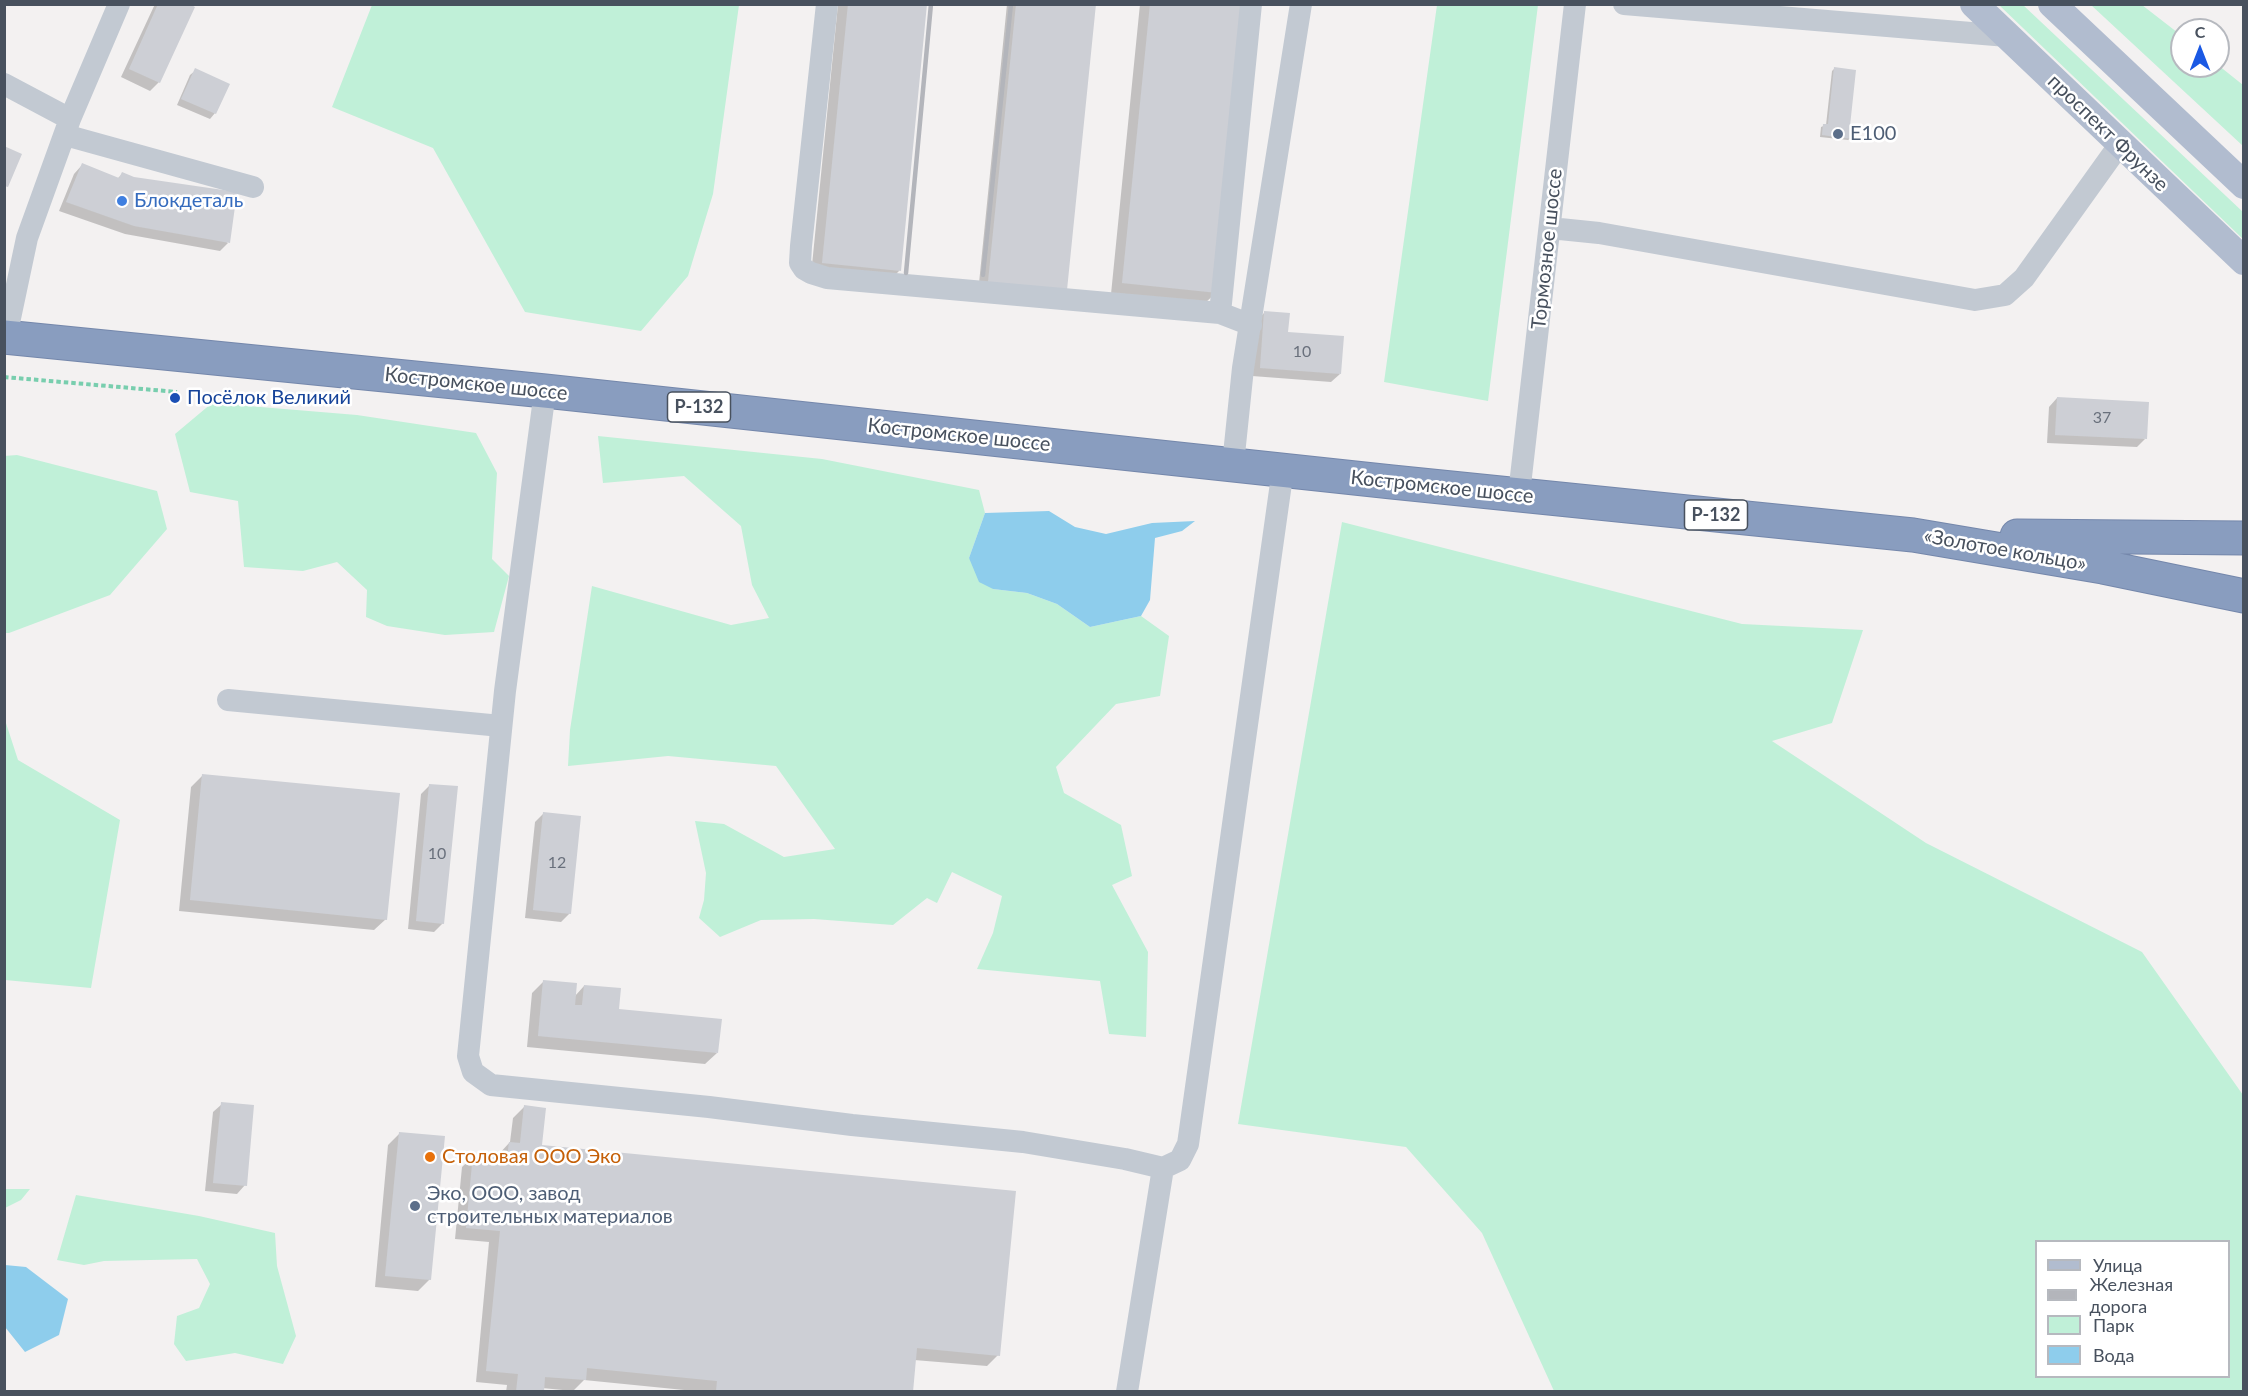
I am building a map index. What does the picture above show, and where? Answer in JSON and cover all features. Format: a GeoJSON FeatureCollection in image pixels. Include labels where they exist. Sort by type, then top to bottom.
{"type":"FeatureCollection","features":[{"type":"Feature","properties":{"kind":"highway","name":"Костромское шоссе"},"geometry":{"type":"LineString","coordinates":[[5,337],[544,391],[1913,535]]}},
{"type":"Feature","properties":{"kind":"highway","name":"«Золотое кольцо»"},"geometry":{"type":"LineString","coordinates":[[1913,535],[2244,538]]}},
{"type":"Feature","properties":{"kind":"highway","name":"«Золотое кольцо»"},"geometry":{"type":"LineString","coordinates":[[1913,535],[2103,567],[2244,596]]}},
{"type":"Feature","properties":{"kind":"main road","name":"проспект Фрунзе"},"geometry":{"type":"LineString","coordinates":[[1974,4],[2244,261]]}},
{"type":"Feature","properties":{"kind":"main road"},"geometry":{"type":"LineString","coordinates":[[2052,4],[2244,185]]}},
{"type":"Feature","properties":{"kind":"street"},"geometry":{"type":"LineString","coordinates":[[5,337],[27,238],[67,127],[118,4]]}},
{"type":"Feature","properties":{"kind":"street"},"geometry":{"type":"LineString","coordinates":[[827,4],[801,246],[800,262],[804,269],[827,278],[1220,313],[1251,325]]}},
{"type":"Feature","properties":{"kind":"street"},"geometry":{"type":"LineString","coordinates":[[1220,313],[1251,4]]}},
{"type":"Feature","properties":{"kind":"street"},"geometry":{"type":"LineString","coordinates":[[1233,464],[1243,368],[1301,4]]}},
{"type":"Feature","properties":{"kind":"street","name":"Тормозное шоссе"},"geometry":{"type":"LineString","coordinates":[[1519,494],[1575,4]]}},
{"type":"Feature","properties":{"kind":"street"},"geometry":{"type":"LineString","coordinates":[[1624,4],[2007,36]]}},
{"type":"Feature","properties":{"kind":"street"},"geometry":{"type":"LineString","coordinates":[[4,84],[67,127],[253,187]]}},
{"type":"Feature","properties":{"kind":"street"},"geometry":{"type":"LineString","coordinates":[[1550,228],[1599,233],[1975,300],[2005,295],[2024,278],[2120,144]]}},
{"type":"Feature","properties":{"kind":"street"},"geometry":{"type":"LineString","coordinates":[[544,391],[501,726],[468,1056],[473,1072],[491,1085],[1023,1142],[1163,1167],[1180,1160],[1188,1144],[1283,469]]}},
{"type":"Feature","properties":{"kind":"street"},"geometry":{"type":"LineString","coordinates":[[228,700],[501,726]]}},
{"type":"Feature","properties":{"kind":"street"},"geometry":{"type":"LineString","coordinates":[[1127,1392],[1163,1167]]}},
{"type":"Feature","properties":{"kind":"path"},"geometry":{"type":"LineString","coordinates":[[4,377],[177,392]]}},
{"type":"Feature","properties":{"kind":"green space"},"geometry":{"type":"Polygon","coordinates":[[[372,5],[739,5],[713,194],[688,276],[641,331],[525,312],[433,148],[332,107],[372,5]]]}},
{"type":"Feature","properties":{"kind":"green space"},"geometry":{"type":"Polygon","coordinates":[[[1437,5],[1538,5],[1488,401],[1384,382],[1437,5]]]}},
{"type":"Feature","properties":{"kind":"green space"},"geometry":{"type":"Polygon","coordinates":[[[1999,5],[2023,5],[2243,212],[2243,239],[1999,5]]]}},
{"type":"Feature","properties":{"kind":"green space"},"geometry":{"type":"Polygon","coordinates":[[[2091,5],[2142,5],[2170,27],[2170,78],[2230,78],[2230,75],[2243,85],[2243,146],[2091,5]]]}},
{"type":"Feature","properties":{"kind":"green space"},"geometry":{"type":"Polygon","coordinates":[[[212,403],[357,415],[476,433],[497,473],[492,559],[509,576],[494,632],[445,635],[387,626],[366,617],[367,590],[337,562],[303,571],[244,567],[238,501],[190,492],[175,434],[212,403]]]}},
{"type":"Feature","properties":{"kind":"green space"},"geometry":{"type":"Polygon","coordinates":[[[598,436],[822,459],[979,490],[985,513],[969,558],[993,589],[1027,593],[1057,604],[1090,627],[1141,616],[1169,636],[1160,696],[1116,704],[1056,767],[1064,793],[1121,825],[1132,876],[1112,885],[1148,952],[1146,1037],[1109,1034],[1100,981],[977,969],[993,933],[1002,896],[952,872],[937,903],[927,898],[893,925],[814,919],[761,920],[720,937],[699,918],[704,900],[706,873],[695,821],[724,824],[784,857],[835,849],[776,766],[668,756],[568,766],[570,730],[592,586],[731,625],[769,618],[752,585],[741,526],[684,476],[603,483],[598,436]]]}},
{"type":"Feature","properties":{"kind":"green space"},"geometry":{"type":"Polygon","coordinates":[[[17,455],[157,491],[167,529],[110,595],[4,633],[4,456],[17,455]]]}},
{"type":"Feature","properties":{"kind":"green space"},"geometry":{"type":"Polygon","coordinates":[[[1342,522],[1742,624],[1863,630],[1832,723],[1772,741],[1926,843],[2142,952],[2243,1095],[2243,1391],[1554,1391],[1482,1233],[1406,1147],[1238,1124],[1342,522]]]}},
{"type":"Feature","properties":{"kind":"green space"},"geometry":{"type":"Polygon","coordinates":[[[5,720],[18,760],[120,820],[91,988],[5,980],[5,720]]]}},
{"type":"Feature","properties":{"kind":"green space"},"geometry":{"type":"Polygon","coordinates":[[[5,1189],[30,1189],[21,1200],[5,1208],[5,1189]]]}},
{"type":"Feature","properties":{"kind":"green space"},"geometry":{"type":"Polygon","coordinates":[[[76,1195],[199,1216],[275,1233],[277,1266],[296,1336],[283,1364],[235,1353],[186,1361],[174,1344],[177,1316],[199,1308],[210,1284],[197,1259],[104,1261],[84,1265],[57,1260],[76,1195]]]}},
{"type":"Feature","properties":{"kind":"water"},"geometry":{"type":"Polygon","coordinates":[[[1049,511],[1075,527],[1106,534],[1152,523],[1195,521],[1182,531],[1155,538],[1150,600],[1141,616],[1090,627],[1057,604],[1027,593],[993,589],[979,582],[969,558],[985,513],[1049,511]]]}},
{"type":"Feature","properties":{"kind":"water"},"geometry":{"type":"Polygon","coordinates":[[[5,1265],[26,1267],[68,1299],[59,1335],[25,1352],[5,1327],[5,1265]]]}},
{"type":"Feature","properties":{"kind":"building"},"geometry":{"type":"Polygon","coordinates":[[[158,4],[190,4],[195,7],[160,83],[129,69],[158,4]]]}},
{"type":"Feature","properties":{"kind":"building"},"geometry":{"type":"Polygon","coordinates":[[[848,4],[927,4],[901,271],[822,263],[848,4]]]}},
{"type":"Feature","properties":{"kind":"building"},"geometry":{"type":"Polygon","coordinates":[[[1016,4],[1096,4],[1067,290],[988,282],[1016,4]]]}},
{"type":"Feature","properties":{"kind":"building"},"geometry":{"type":"Polygon","coordinates":[[[1150,4],[1247,4],[1218,293],[1122,283],[1150,4]]]}},
{"type":"Feature","properties":{"kind":"building"},"geometry":{"type":"Polygon","coordinates":[[[1834,67],[1856,70],[1850,126],[1854,127],[1852,139],[1822,135],[1823,124],[1828,124],[1834,67]]]}},
{"type":"Feature","properties":{"kind":"building"},"geometry":{"type":"Polygon","coordinates":[[[195,68],[230,84],[216,114],[181,99],[195,68]]]}},
{"type":"Feature","properties":{"kind":"building"},"geometry":{"type":"Polygon","coordinates":[[[4,146],[22,154],[8,187],[4,186],[4,146]]]}},
{"type":"Feature","properties":{"kind":"building"},"geometry":{"type":"Polygon","coordinates":[[[82,163],[119,178],[122,172],[134,177],[237,192],[230,243],[134,226],[66,202],[82,163]]]}},
{"type":"Feature","properties":{"kind":"building"},"geometry":{"type":"Polygon","coordinates":[[[1264,311],[1290,313],[1288,332],[1344,336],[1341,374],[1260,368],[1264,311]]]}},
{"type":"Feature","properties":{"kind":"building"},"geometry":{"type":"Polygon","coordinates":[[[2057,397],[2149,402],[2147,439],[2055,435],[2057,397]]]}},
{"type":"Feature","properties":{"kind":"building"},"geometry":{"type":"Polygon","coordinates":[[[202,774],[400,793],[387,920],[190,900],[202,774]]]}},
{"type":"Feature","properties":{"kind":"building"},"geometry":{"type":"Polygon","coordinates":[[[429,784],[458,786],[444,924],[416,921],[429,784]]]}},
{"type":"Feature","properties":{"kind":"building"},"geometry":{"type":"Polygon","coordinates":[[[543,812],[581,816],[571,914],[533,910],[543,812]]]}},
{"type":"Feature","properties":{"kind":"building"},"geometry":{"type":"Polygon","coordinates":[[[543,980],[577,983],[575,1005],[582,1005],[584,985],[621,988],[619,1009],[722,1019],[718,1053],[538,1036],[543,980]]]}},
{"type":"Feature","properties":{"kind":"building"},"geometry":{"type":"Polygon","coordinates":[[[221,1102],[254,1105],[247,1186],[213,1183],[221,1102]]]}},
{"type":"Feature","properties":{"kind":"building"},"geometry":{"type":"Polygon","coordinates":[[[524,1105],[546,1108],[542,1145],[1016,1191],[1000,1356],[917,1348],[913,1392],[716,1392],[717,1381],[587,1368],[586,1380],[545,1377],[544,1392],[516,1392],[518,1374],[486,1371],[500,1231],[466,1228],[473,1154],[507,1158],[509,1142],[520,1143],[524,1105]]]}},
{"type":"Feature","properties":{"kind":"building","name":"Эко, ООО, завод строительных материалов"},"geometry":{"type":"Polygon","coordinates":[[[399,1132],[445,1136],[431,1280],[385,1276],[399,1132]]]}},
{"type":"Feature","properties":{"kind":"railway"},"geometry":{"type":"LineString","coordinates":[[906,273],[931,4]]}},
{"type":"Feature","properties":{"kind":"railway"},"geometry":{"type":"LineString","coordinates":[[983,275],[1011,4]]}},
{"type":"Feature","properties":{"kind":"place","name":"E100"},"geometry":{"type":"Point","coordinates":[1838,134]}},
{"type":"Feature","properties":{"kind":"place","name":"Блокдеталь"},"geometry":{"type":"Point","coordinates":[122,201]}},
{"type":"Feature","properties":{"kind":"place","name":"Посёлок Великий"},"geometry":{"type":"Point","coordinates":[175,398]}},
{"type":"Feature","properties":{"kind":"place","name":"Столовая ООО Эко"},"geometry":{"type":"Point","coordinates":[430,1157]}},
{"type":"Feature","properties":{"kind":"place","name":"Эко, ООО, завод строительных материалов"},"geometry":{"type":"Point","coordinates":[415,1206]}}]}
